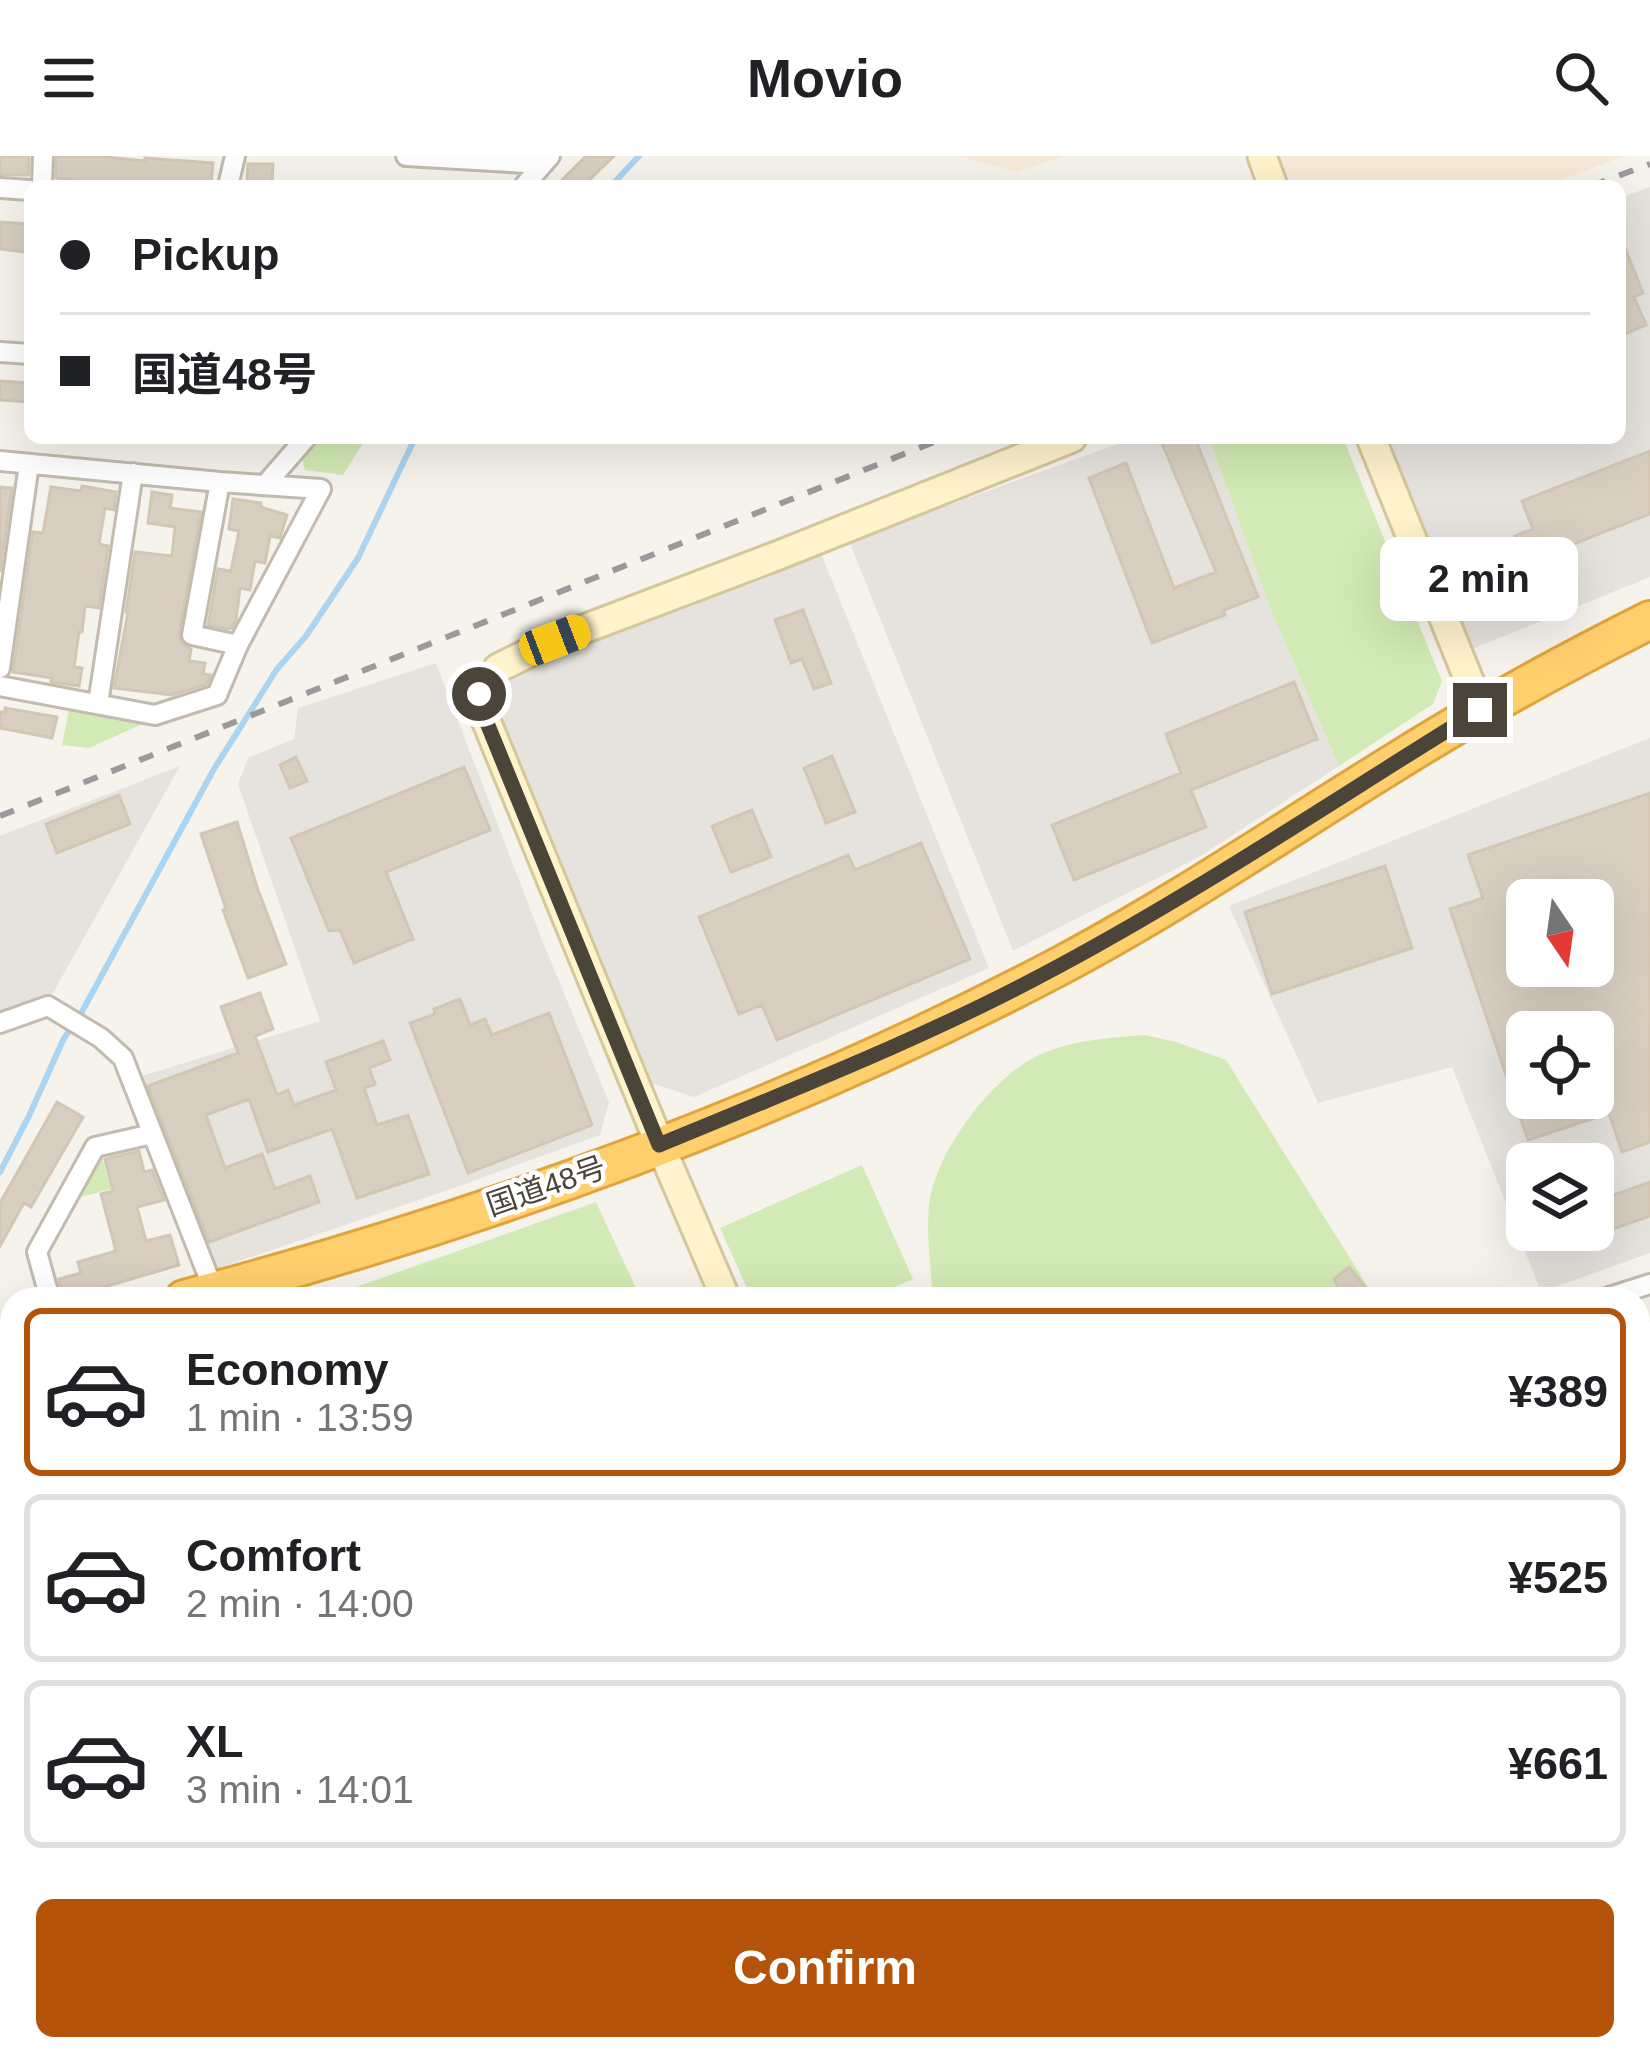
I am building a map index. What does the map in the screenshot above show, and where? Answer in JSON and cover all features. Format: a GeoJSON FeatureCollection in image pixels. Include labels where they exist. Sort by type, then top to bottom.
{"type":"FeatureCollection","features":[{"type":"Feature","properties":{"kind":"highway","name":"国道48号"},"geometry":{"type":"LineString","coordinates":[[227,1287],[450,1220],[659,1145],[867,1060],[1057,967],[1227,869],[1480,710],[1650,620]]}},
{"type":"Feature","properties":{"kind":"street"},"geometry":{"type":"LineString","coordinates":[[406,156],[546,160]]}},
{"type":"Feature","properties":{"kind":"street"},"geometry":{"type":"LineString","coordinates":[[265,485],[301,444]]}},
{"type":"Feature","properties":{"kind":"street"},"geometry":{"type":"LineString","coordinates":[[721,1287],[479,694],[498,668],[555,640],[1057,444]]}},
{"type":"Feature","properties":{"kind":"street"},"geometry":{"type":"LineString","coordinates":[[1373,444],[1480,710]]}},
{"type":"Feature","properties":{"kind":"street"},"geometry":{"type":"LineString","coordinates":[[0,461],[321,490],[238,645],[217,695],[155,715],[0,686]]}},
{"type":"Feature","properties":{"kind":"street"},"geometry":{"type":"LineString","coordinates":[[0,668],[28,464]]}},
{"type":"Feature","properties":{"kind":"street"},"geometry":{"type":"LineString","coordinates":[[98,704],[133,473]]}},
{"type":"Feature","properties":{"kind":"street"},"geometry":{"type":"LineString","coordinates":[[220,482],[192,635],[238,645]]}},
{"type":"Feature","properties":{"kind":"street"},"geometry":{"type":"LineString","coordinates":[[0,1023],[48,1006],[101,1038],[123,1058],[152,1134],[198,1287]]}},
{"type":"Feature","properties":{"kind":"street"},"geometry":{"type":"LineString","coordinates":[[47,1287],[37,1252],[95,1147],[152,1134]]}},
{"type":"Feature","properties":{"kind":"shaded area"},"geometry":{"type":"Polygon","coordinates":[[[956,156],[1065,156],[1017,172],[956,156]]]}},
{"type":"Feature","properties":{"kind":"shaded area"},"geometry":{"type":"Polygon","coordinates":[[[1274,156],[1623,156],[1561,180],[1283,180],[1274,156]]]}},
{"type":"Feature","properties":{"kind":"shaded area"},"geometry":{"type":"Polygon","coordinates":[[[1650,187],[1650,577],[1467,651],[1381,444],[1626,444],[1626,196],[1650,187]]]}},
{"type":"Feature","properties":{"kind":"shaded area"},"geometry":{"type":"Polygon","coordinates":[[[1117,444],[1211,444],[1271,611],[1339,766],[1199,857],[1013,951],[849,541],[1117,444]]]}},
{"type":"Feature","properties":{"kind":"shaded area"},"geometry":{"type":"Polygon","coordinates":[[[820,551],[989,968],[694,1097],[651,1083],[495,715],[510,675],[820,551]]]}},
{"type":"Feature","properties":{"kind":"shaded area"},"geometry":{"type":"Polygon","coordinates":[[[436,663],[609,1102],[600,1135],[213,1270],[136,1078],[320,1021],[238,784],[248,758],[294,739],[298,708],[436,663]]]}},
{"type":"Feature","properties":{"kind":"shaded area"},"geometry":{"type":"Polygon","coordinates":[[[1650,738],[1650,1253],[1555,1287],[1539,1287],[1525,1251],[1614,1251],[1614,1143],[1506,1143],[1506,1204],[1452,1067],[1318,1103],[1229,906],[1650,738]]]}},
{"type":"Feature","properties":{"kind":"shaded area"},"geometry":{"type":"Polygon","coordinates":[[[180,766],[53,993],[0,1012],[0,836],[180,766]]]}},
{"type":"Feature","properties":{"kind":"green space"},"geometry":{"type":"Polygon","coordinates":[[[310,444],[363,444],[343,475],[305,470],[301,455],[310,444]]]}},
{"type":"Feature","properties":{"kind":"green space"},"geometry":{"type":"Polygon","coordinates":[[[1211,444],[1345,444],[1442,681],[1433,704],[1339,766],[1271,611],[1211,444]]]}},
{"type":"Feature","properties":{"kind":"green space"},"geometry":{"type":"Polygon","coordinates":[[[70,705],[147,722],[89,748],[62,745],[70,705]]]}},
{"type":"Feature","properties":{"kind":"green space"},"geometry":{"type":"Polygon","coordinates":[[[1145,1035],[1226,1060],[1368,1287],[932,1287],[929,1205],[953,1142],[983,1101],[1017,1068],[1048,1051],[1145,1035]]]}},
{"type":"Feature","properties":{"kind":"green space"},"geometry":{"type":"Polygon","coordinates":[[[101,1153],[111,1189],[69,1200],[101,1153]]]}},
{"type":"Feature","properties":{"kind":"green space"},"geometry":{"type":"Polygon","coordinates":[[[862,1165],[913,1279],[895,1287],[747,1287],[720,1228],[862,1165]]]}},
{"type":"Feature","properties":{"kind":"green space"},"geometry":{"type":"Polygon","coordinates":[[[596,1202],[635,1287],[356,1287],[596,1202]]]}},
{"type":"Feature","properties":{"kind":"building"},"geometry":{"type":"Polygon","coordinates":[[[0,156],[29,156],[29,175],[0,175],[0,156]]]}},
{"type":"Feature","properties":{"kind":"building"},"geometry":{"type":"Polygon","coordinates":[[[56,156],[213,163],[212,180],[56,178],[56,156]]]}},
{"type":"Feature","properties":{"kind":"building"},"geometry":{"type":"Polygon","coordinates":[[[586,156],[614,156],[589,180],[562,180],[586,156]]]}},
{"type":"Feature","properties":{"kind":"building"},"geometry":{"type":"Polygon","coordinates":[[[248,164],[273,164],[272,180],[247,180],[248,164]]]}},
{"type":"Feature","properties":{"kind":"building"},"geometry":{"type":"Polygon","coordinates":[[[0,222],[24,224],[24,252],[0,249],[0,222]]]}},
{"type":"Feature","properties":{"kind":"building"},"geometry":{"type":"Polygon","coordinates":[[[1626,250],[1643,293],[1634,297],[1646,325],[1626,333],[1626,250]]]}},
{"type":"Feature","properties":{"kind":"building"},"geometry":{"type":"Polygon","coordinates":[[[0,381],[24,383],[24,402],[0,400],[0,381]]]}},
{"type":"Feature","properties":{"kind":"building"},"geometry":{"type":"Polygon","coordinates":[[[1162,444],[1197,444],[1258,597],[1152,643],[1089,478],[1126,463],[1174,588],[1216,572],[1162,444]]]}},
{"type":"Feature","properties":{"kind":"building"},"geometry":{"type":"Polygon","coordinates":[[[1650,451],[1650,514],[1543,556],[1539,546],[1522,553],[1515,536],[1533,529],[1522,501],[1650,451]]]}},
{"type":"Feature","properties":{"kind":"building"},"geometry":{"type":"Polygon","coordinates":[[[82,486],[116,492],[114,510],[105,508],[99,544],[108,546],[99,608],[85,606],[79,632],[74,667],[82,668],[79,686],[13,672],[33,532],[43,533],[51,487],[81,491],[82,486]]]}},
{"type":"Feature","properties":{"kind":"building"},"geometry":{"type":"Polygon","coordinates":[[[0,487],[12,488],[0,572],[0,487]]]}},
{"type":"Feature","properties":{"kind":"building"},"geometry":{"type":"Polygon","coordinates":[[[152,492],[172,495],[170,508],[201,512],[179,634],[182,644],[191,649],[189,661],[205,663],[203,674],[211,675],[207,684],[172,695],[114,688],[135,552],[172,556],[175,527],[148,523],[152,492]]]}},
{"type":"Feature","properties":{"kind":"building"},"geometry":{"type":"Polygon","coordinates":[[[233,499],[261,503],[261,507],[287,515],[280,538],[270,536],[265,563],[255,561],[250,590],[240,588],[236,620],[228,629],[208,625],[218,569],[231,571],[239,531],[229,529],[233,499]]]}},
{"type":"Feature","properties":{"kind":"building"},"geometry":{"type":"Polygon","coordinates":[[[803,610],[831,683],[814,689],[802,659],[791,663],[775,620],[803,610]]]}},
{"type":"Feature","properties":{"kind":"building"},"geometry":{"type":"Polygon","coordinates":[[[1294,682],[1317,739],[1191,790],[1206,827],[1074,880],[1052,825],[1181,773],[1166,734],[1294,682]]]}},
{"type":"Feature","properties":{"kind":"building"},"geometry":{"type":"Polygon","coordinates":[[[5,708],[57,717],[52,738],[0,728],[0,712],[5,708]]]}},
{"type":"Feature","properties":{"kind":"building"},"geometry":{"type":"Polygon","coordinates":[[[832,756],[855,812],[826,823],[804,768],[832,756]]]}},
{"type":"Feature","properties":{"kind":"building"},"geometry":{"type":"Polygon","coordinates":[[[296,757],[307,781],[290,788],[280,765],[296,757]]]}},
{"type":"Feature","properties":{"kind":"building"},"geometry":{"type":"Polygon","coordinates":[[[464,767],[490,830],[386,872],[413,939],[354,963],[340,930],[329,931],[291,838],[464,767]]]}},
{"type":"Feature","properties":{"kind":"building"},"geometry":{"type":"Polygon","coordinates":[[[1650,793],[1650,1142],[1622,1152],[1611,1119],[1614,1011],[1506,1011],[1506,1075],[1450,909],[1483,898],[1468,855],[1650,793]]]}},
{"type":"Feature","properties":{"kind":"building"},"geometry":{"type":"Polygon","coordinates":[[[119,795],[130,824],[57,853],[46,824],[119,795]]]}},
{"type":"Feature","properties":{"kind":"building"},"geometry":{"type":"Polygon","coordinates":[[[752,810],[771,857],[731,872],[712,826],[752,810]]]}},
{"type":"Feature","properties":{"kind":"building"},"geometry":{"type":"Polygon","coordinates":[[[237,822],[286,964],[248,978],[201,834],[237,822]]]}},
{"type":"Feature","properties":{"kind":"building"},"geometry":{"type":"Polygon","coordinates":[[[921,843],[970,959],[777,1040],[762,1005],[739,1014],[699,917],[848,855],[855,870],[921,843]]]}},
{"type":"Feature","properties":{"kind":"building"},"geometry":{"type":"Polygon","coordinates":[[[1385,866],[1412,948],[1272,994],[1245,912],[1385,866]]]}},
{"type":"Feature","properties":{"kind":"building"},"geometry":{"type":"Polygon","coordinates":[[[260,993],[273,1029],[255,1036],[277,1095],[288,1090],[294,1105],[336,1090],[326,1062],[383,1041],[390,1060],[369,1068],[375,1084],[364,1088],[377,1125],[408,1115],[429,1174],[357,1198],[332,1129],[268,1152],[249,1099],[206,1115],[225,1168],[262,1154],[275,1189],[310,1176],[319,1202],[209,1242],[148,1086],[238,1053],[221,1007],[260,993]]]}},
{"type":"Feature","properties":{"kind":"building"},"geometry":{"type":"Polygon","coordinates":[[[460,999],[470,1025],[485,1019],[492,1035],[549,1013],[592,1125],[468,1173],[410,1023],[460,999]]]}},
{"type":"Feature","properties":{"kind":"building"},"geometry":{"type":"Polygon","coordinates":[[[57,1102],[83,1117],[31,1207],[24,1203],[0,1246],[0,1203],[57,1102]]]}},
{"type":"Feature","properties":{"kind":"building"},"geometry":{"type":"Polygon","coordinates":[[[1521,1119],[1591,1119],[1528,1140],[1521,1119]]]}},
{"type":"Feature","properties":{"kind":"building"},"geometry":{"type":"Polygon","coordinates":[[[139,1151],[144,1172],[152,1170],[164,1200],[137,1207],[146,1241],[170,1235],[179,1265],[104,1287],[61,1287],[59,1279],[81,1273],[78,1262],[116,1251],[101,1194],[113,1191],[105,1159],[139,1151]]]}},
{"type":"Feature","properties":{"kind":"building"},"geometry":{"type":"Polygon","coordinates":[[[1650,1182],[1650,1216],[1614,1229],[1614,1195],[1650,1182]]]}},
{"type":"Feature","properties":{"kind":"building"},"geometry":{"type":"Polygon","coordinates":[[[1349,1267],[1365,1287],[1338,1287],[1334,1279],[1349,1267]]]}},
{"type":"Feature","properties":{"kind":"waterway"},"geometry":{"type":"LineString","coordinates":[[617,180],[639,156]]}},
{"type":"Feature","properties":{"kind":"waterway"},"geometry":{"type":"LineString","coordinates":[[0,1172],[64,1038],[214,769],[277,669],[306,636],[358,558],[412,444]]}},
{"type":"Feature","properties":{"kind":"railway"},"geometry":{"type":"LineString","coordinates":[[1607,180],[1650,164]]}},
{"type":"Feature","properties":{"kind":"railway"},"geometry":{"type":"LineString","coordinates":[[0,816],[929,444]]}},
{"type":"Feature","properties":{"kind":"route"},"geometry":{"type":"LineString","coordinates":[[479,694],[659,1145],[867,1060],[1057,967],[1227,869],[1480,710]]}}]}
